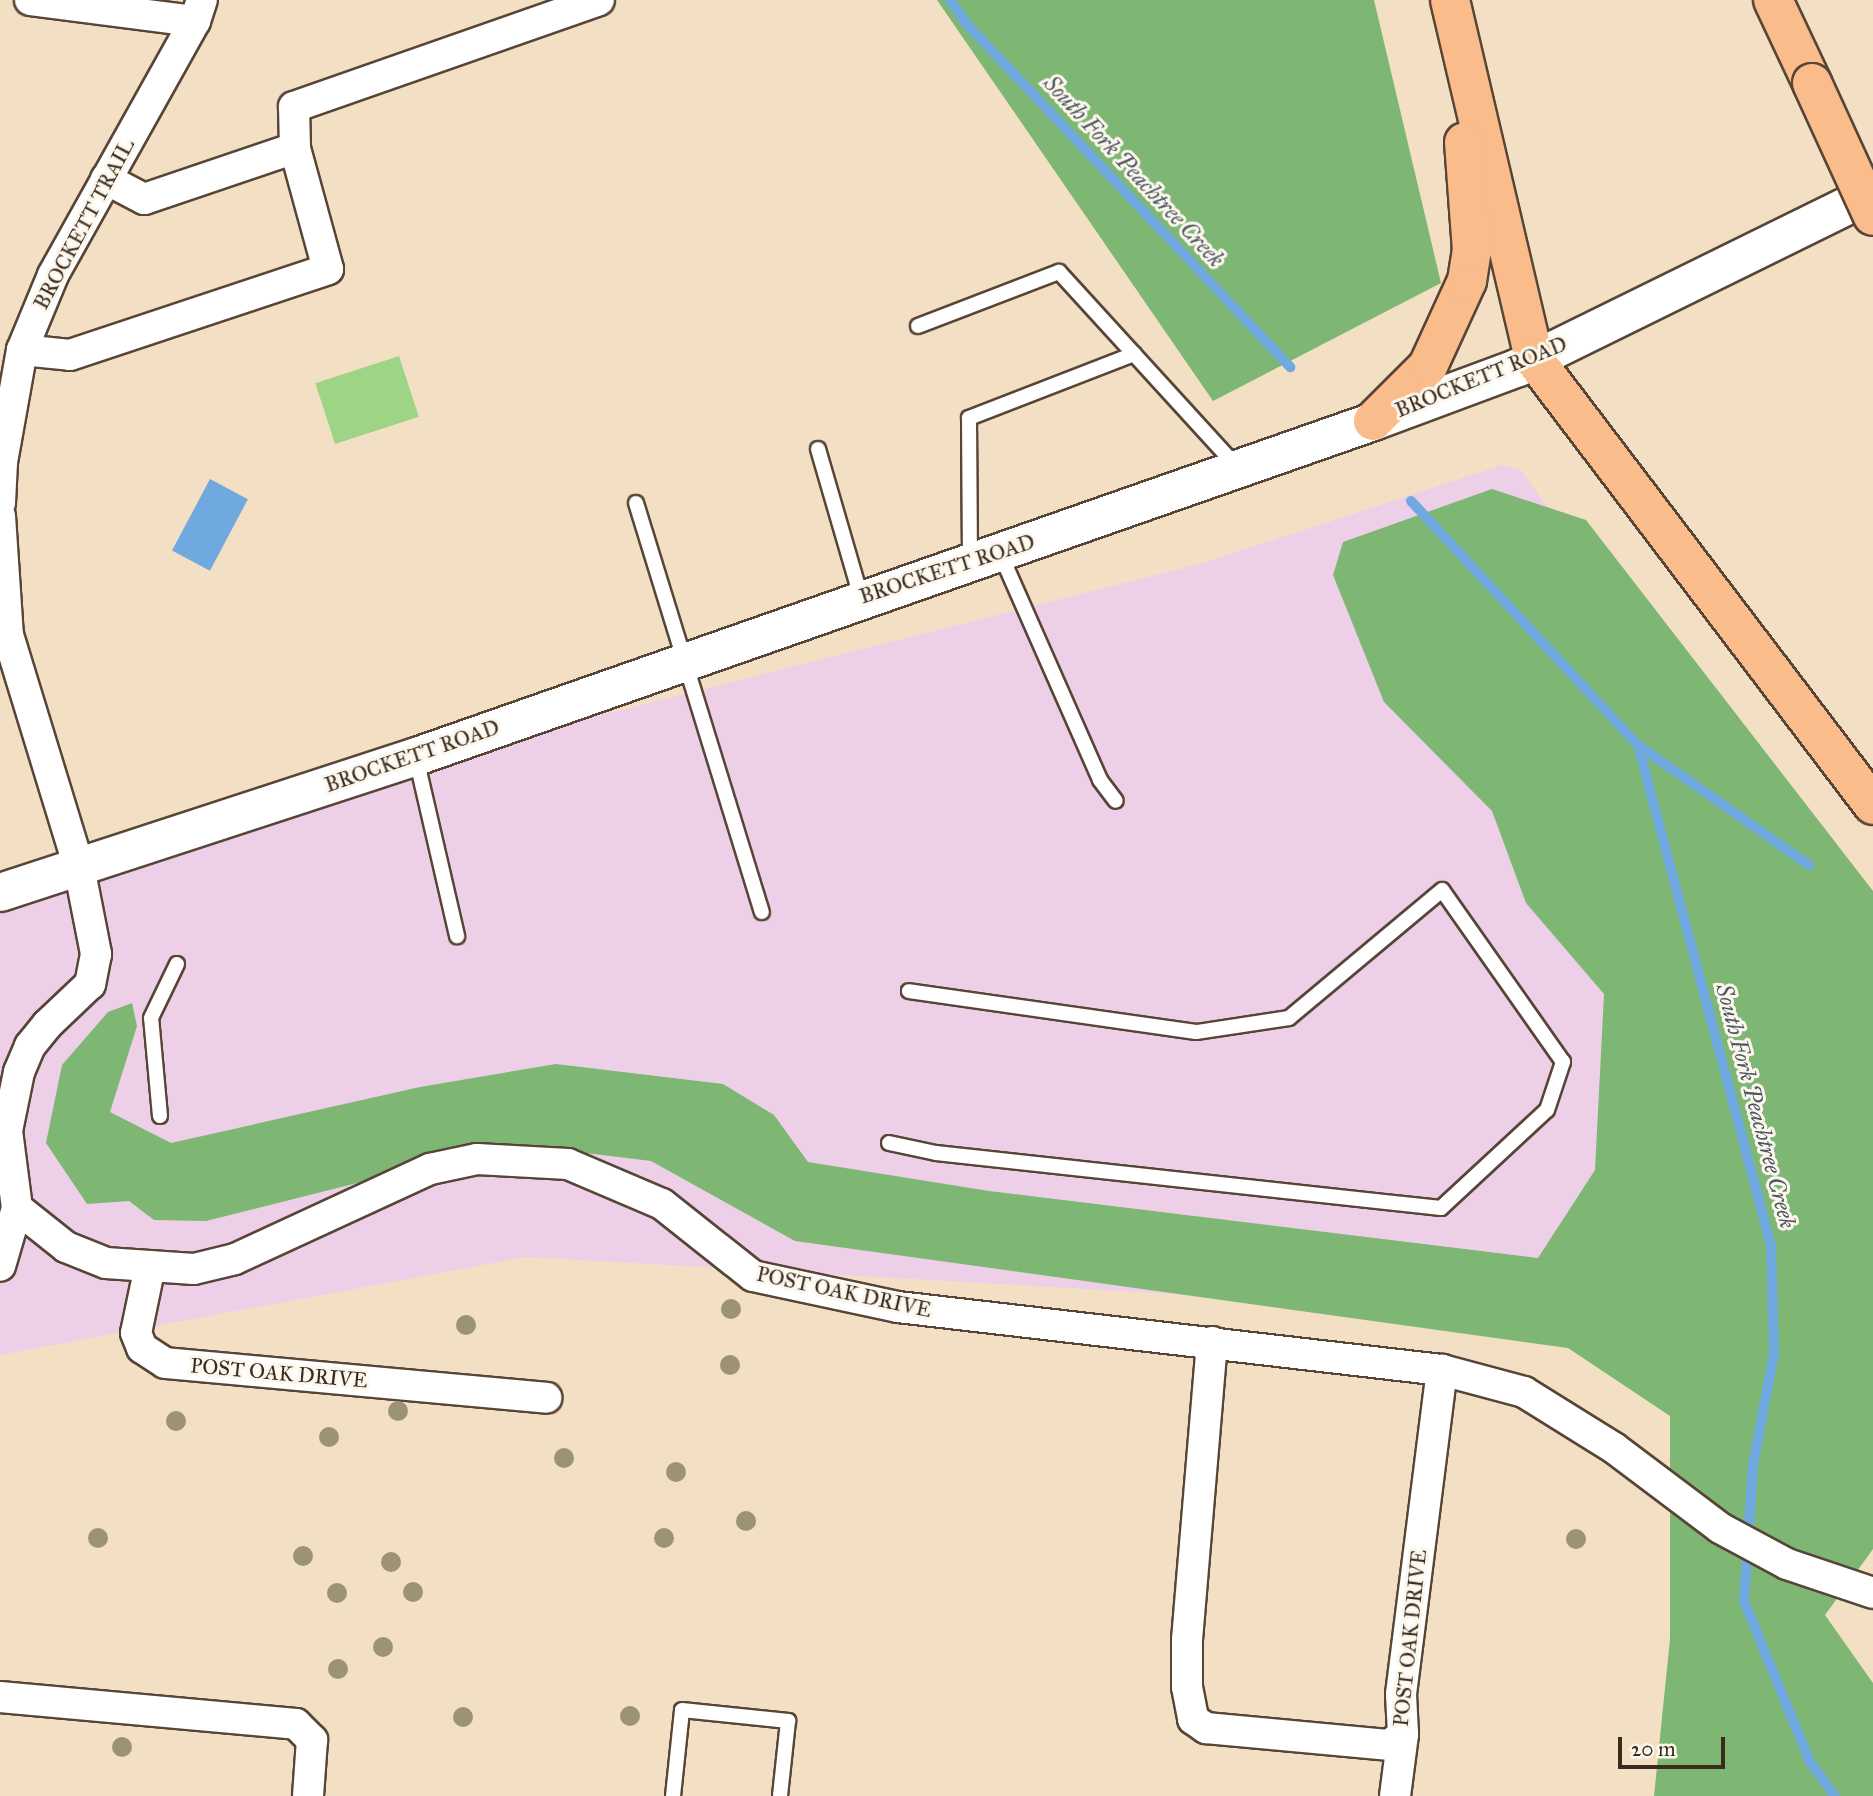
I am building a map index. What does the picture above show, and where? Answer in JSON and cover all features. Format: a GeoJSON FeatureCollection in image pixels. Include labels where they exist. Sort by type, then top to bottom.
{"type":"FeatureCollection","features":[{"type":"Feature","properties":{"kind":"highway"},"geometry":{"type":"LineString","coordinates":[[1773,0],[1873,216]]}},
{"type":"Feature","properties":{"kind":"highway"},"geometry":{"type":"LineString","coordinates":[[1453,14],[1534,359],[1873,805]]}},
{"type":"Feature","properties":{"kind":"highway"},"geometry":{"type":"LineString","coordinates":[[1373,421],[1429,366],[1466,281],[1472,251],[1453,14]]}},
{"type":"Feature","properties":{"kind":"street"},"geometry":{"type":"LineString","coordinates":[[30,0],[198,11]]}},
{"type":"Feature","properties":{"kind":"street"},"geometry":{"type":"LineString","coordinates":[[22,350],[70,355],[328,269],[295,148],[294,107],[599,0]]}},
{"type":"Feature","properties":{"kind":"street","name":"BROCKETT TRAIL"},"geometry":{"type":"LineString","coordinates":[[0,503],[1,462],[22,350],[53,275],[198,11]]}},
{"type":"Feature","properties":{"kind":"street"},"geometry":{"type":"LineString","coordinates":[[106,179],[144,199],[295,148]]}},
{"type":"Feature","properties":{"kind":"street","name":"BROCKETT ROAD"},"geometry":{"type":"LineString","coordinates":[[0,892],[416,756],[861,597],[1373,421],[1534,359],[1873,192]]}},
{"type":"Feature","properties":{"kind":"street"},"geometry":{"type":"LineString","coordinates":[[0,516],[1,572],[8,635],[79,867],[94,930],[94,973],[80,997],[30,1046],[19,1072],[7,1131],[17,1208],[0,1266]]}},
{"type":"Feature","properties":{"kind":"street","name":"POST OAK DRIVE"},"geometry":{"type":"LineString","coordinates":[[17,1208],[66,1247],[106,1263],[194,1269],[234,1259],[430,1169],[477,1159],[568,1164],[662,1203],[752,1276],[898,1307],[1442,1370],[1524,1392],[1614,1448],[1720,1528],[1787,1564],[1873,1593]]}},
{"type":"Feature","properties":{"kind":"street","name":"POST OAK DRIVE"},"geometry":{"type":"LineString","coordinates":[[150,1266],[136,1333],[142,1348],[165,1363],[546,1398]]}},
{"type":"Feature","properties":{"kind":"street","name":"POST OAK DRIVE"},"geometry":{"type":"LineString","coordinates":[[1212,1342],[1187,1640],[1187,1688],[1194,1719],[1206,1728],[1390,1745],[1403,1734],[1402,1694],[1442,1370]]}},
{"type":"Feature","properties":{"kind":"street"},"geometry":{"type":"LineString","coordinates":[[0,1697],[296,1724],[312,1740],[308,1796]]}},
{"type":"Feature","properties":{"kind":"street"},"geometry":{"type":"LineString","coordinates":[[1395,1796],[1403,1734]]}},
{"type":"Feature","properties":{"kind":"lane"},"geometry":{"type":"LineString","coordinates":[[918,326],[1059,272],[1239,469]]}},
{"type":"Feature","properties":{"kind":"lane"},"geometry":{"type":"LineString","coordinates":[[1116,801],[1100,780],[985,556],[970,418],[1134,354]]}},
{"type":"Feature","properties":{"kind":"lane"},"geometry":{"type":"LineString","coordinates":[[818,449],[861,597]]}},
{"type":"Feature","properties":{"kind":"lane"},"geometry":{"type":"LineString","coordinates":[[636,503],[762,912]]}},
{"type":"Feature","properties":{"kind":"lane"},"geometry":{"type":"LineString","coordinates":[[416,756],[457,936]]}},
{"type":"Feature","properties":{"kind":"lane"},"geometry":{"type":"LineString","coordinates":[[889,1143],[936,1153],[1441,1208],[1547,1110],[1563,1062],[1443,890],[1289,1018],[1196,1032],[909,991]]}},
{"type":"Feature","properties":{"kind":"lane"},"geometry":{"type":"LineString","coordinates":[[160,1116],[151,1018],[177,964]]}},
{"type":"Feature","properties":{"kind":"lane"},"geometry":{"type":"LineString","coordinates":[[673,1796],[682,1710],[788,1721],[780,1796]]}},
{"type":"Feature","properties":{"kind":"shaded area"},"geometry":{"type":"Polygon","coordinates":[[[1503,465],[1521,470],[1873,964],[1576,1317],[526,1257],[0,1355],[0,902],[464,750],[1199,564],[1503,465]]]}},
{"type":"Feature","properties":{"kind":"green space"},"geometry":{"type":"Polygon","coordinates":[[[937,0],[1374,0],[1441,283],[1213,401],[937,0]]]}},
{"type":"Feature","properties":{"kind":"green space"},"geometry":{"type":"Polygon","coordinates":[[[399,356],[419,417],[335,444],[315,383],[399,356]]]}},
{"type":"Feature","properties":{"kind":"green space"},"geometry":{"type":"Polygon","coordinates":[[[1492,489],[1586,520],[1873,891],[1873,1549],[1825,1615],[1873,1683],[1873,1796],[1654,1796],[1670,1639],[1670,1416],[1568,1348],[795,1241],[651,1161],[512,1144],[206,1221],[154,1220],[129,1201],[87,1204],[46,1143],[62,1065],[108,1012],[132,1003],[137,1026],[110,1112],[171,1143],[420,1087],[556,1064],[723,1084],[774,1115],[808,1162],[989,1191],[1538,1258],[1595,1170],[1604,994],[1526,903],[1492,811],[1384,702],[1333,575],[1343,542],[1492,489]]]}},
{"type":"Feature","properties":{"kind":"water"},"geometry":{"type":"Polygon","coordinates":[[[210,479],[248,499],[210,571],[172,551],[210,479]]]}},
{"type":"Feature","properties":{"kind":"waterway","name":"South Fork Peachtree Creek"},"geometry":{"type":"LineString","coordinates":[[950,0],[966,23],[1290,367]]}},
{"type":"Feature","properties":{"kind":"waterway","name":"South Fork Peachtree Creek"},"geometry":{"type":"LineString","coordinates":[[1411,501],[1638,745],[1771,1246],[1774,1353],[1753,1465],[1744,1601],[1810,1762],[1835,1796]]}},
{"type":"Feature","properties":{"kind":"waterway"},"geometry":{"type":"LineString","coordinates":[[1638,745],[1809,865]]}}]}
